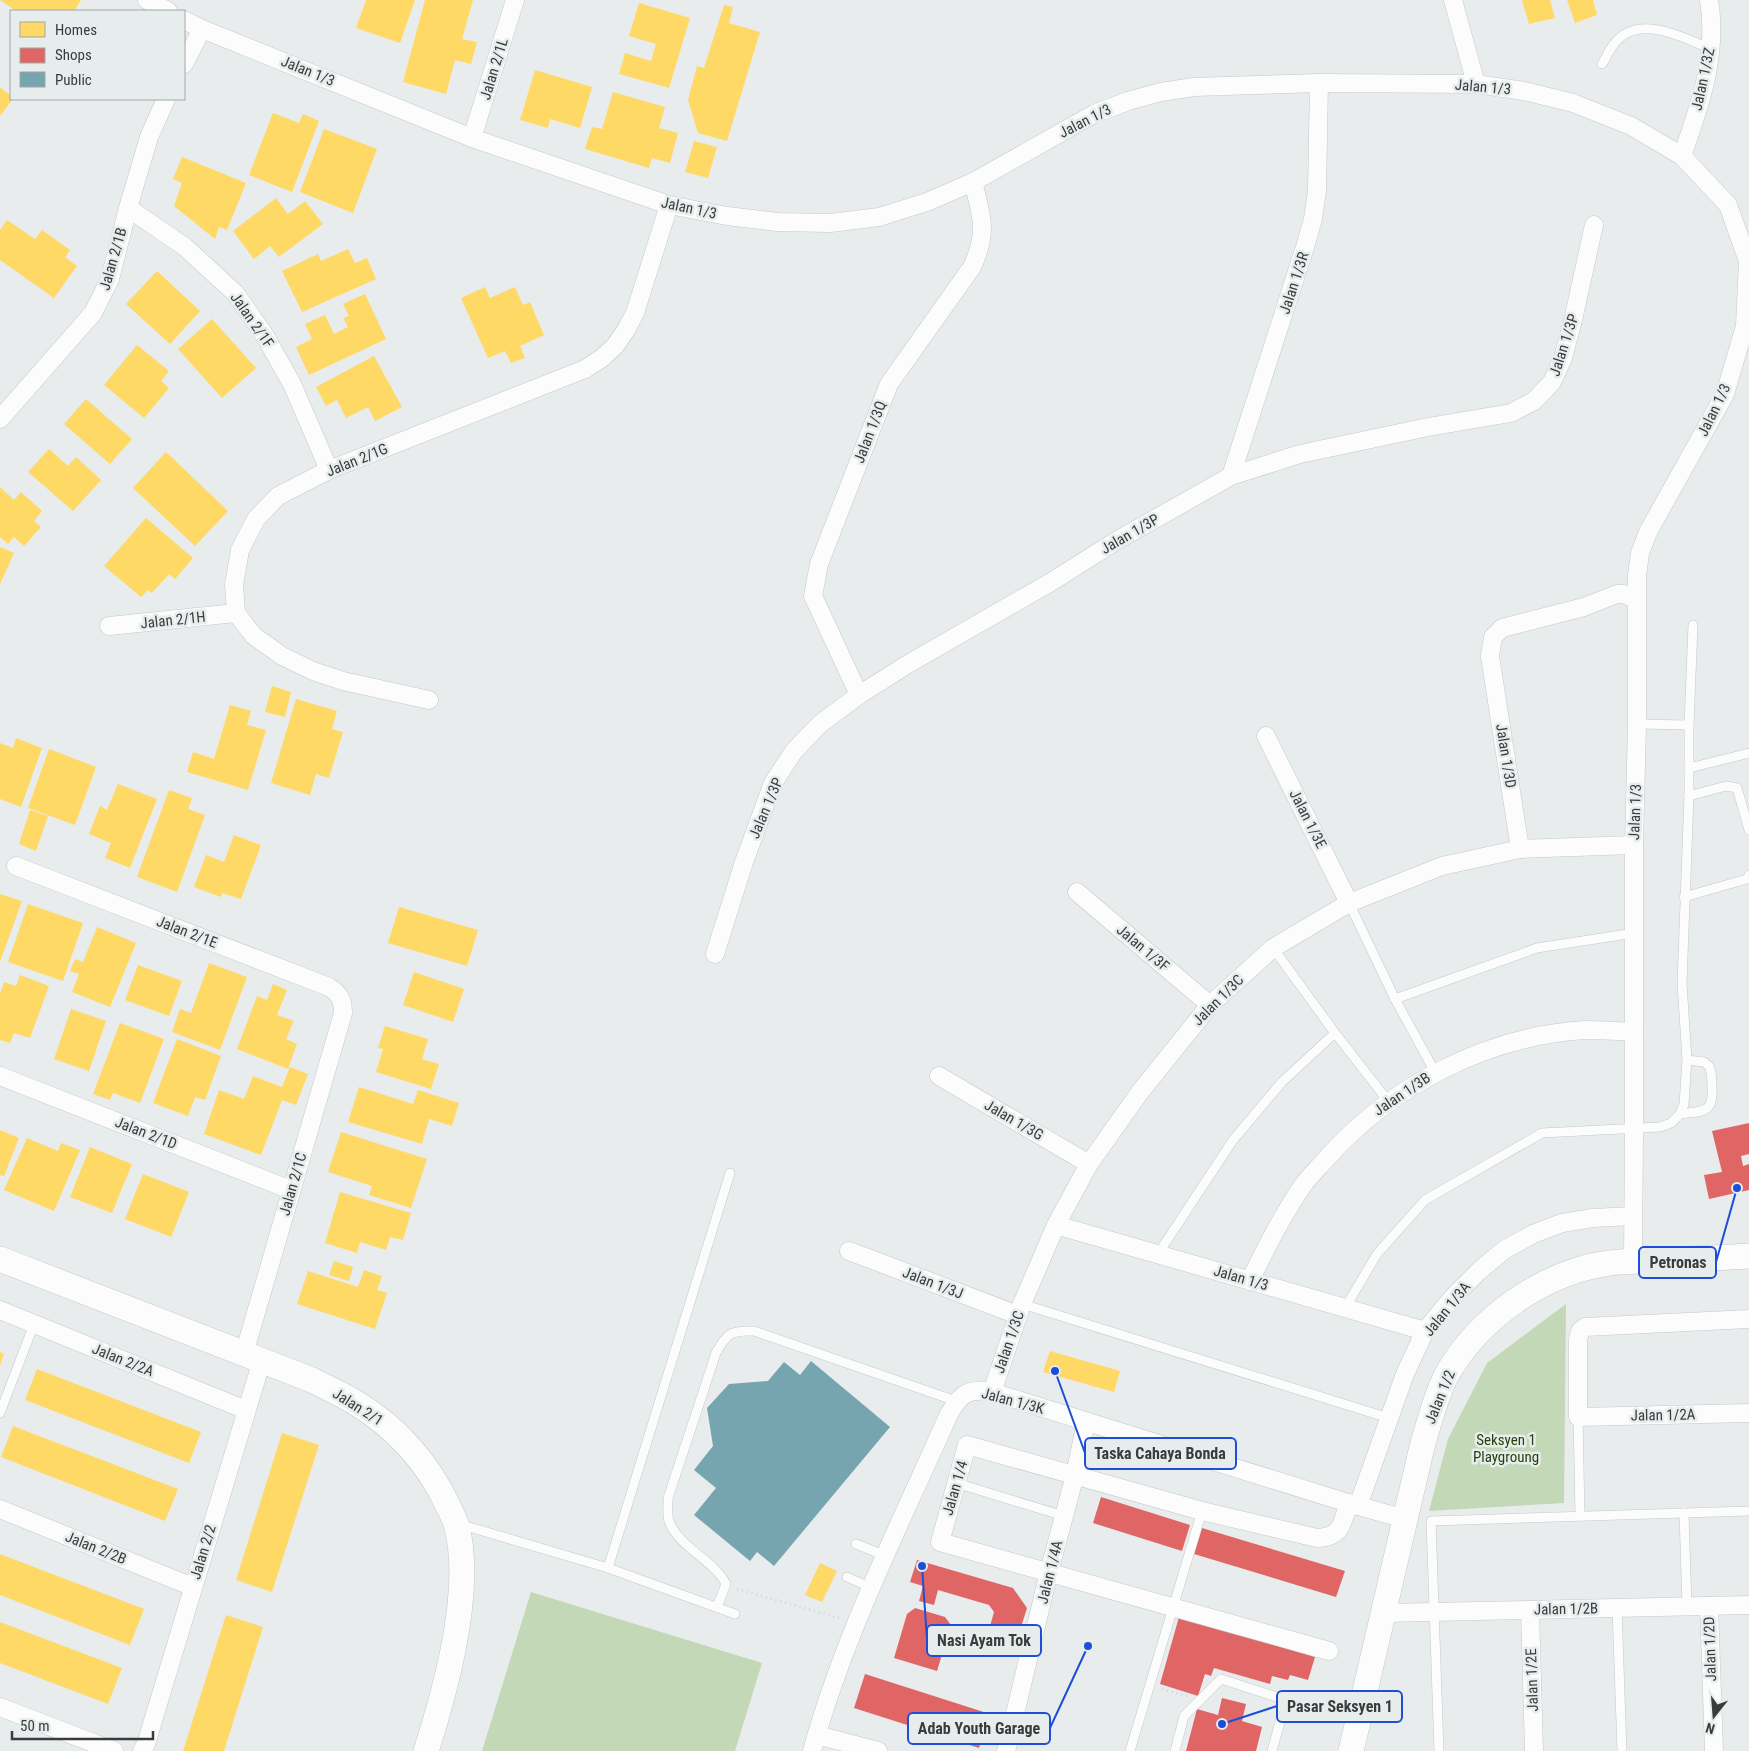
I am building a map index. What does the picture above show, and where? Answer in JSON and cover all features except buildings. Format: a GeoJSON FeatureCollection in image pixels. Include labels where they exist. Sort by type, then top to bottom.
{"type":"FeatureCollection","features":[{"type":"Feature","properties":{"kind":"street"},"geometry":{"type":"LineString","coordinates":[[147,0],[166,10]]}},
{"type":"Feature","properties":{"kind":"street","name":"Jalan 2/1L"},"geometry":{"type":"LineString","coordinates":[[472,138],[515,0]]}},
{"type":"Feature","properties":{"kind":"street"},"geometry":{"type":"LineString","coordinates":[[1453,0],[1476,84]]}},
{"type":"Feature","properties":{"kind":"street","name":"Jalan 1/3Z"},"geometry":{"type":"LineString","coordinates":[[1682,156],[1698,111],[1711,49],[1712,16],[1710,0]]}},
{"type":"Feature","properties":{"kind":"street","name":"Jalan 1/3"},"geometry":{"type":"LineString","coordinates":[[185,21],[202,30],[472,138],[669,205],[727,216],[778,222],[830,223],[879,217],[927,202],[973,182],[1094,114],[1128,101],[1161,92],[1194,87],[1319,83],[1476,84],[1524,91],[1573,103],[1631,126],[1682,156],[1728,205],[1748,261],[1745,326],[1725,394],[1648,532],[1640,553],[1637,576],[1638,724],[1634,845],[1633,1262]]}},
{"type":"Feature","properties":{"kind":"street"},"geometry":{"type":"LineString","coordinates":[[185,62],[202,30]]}},
{"type":"Feature","properties":{"kind":"street","name":"Jalan 1/3R"},"geometry":{"type":"LineString","coordinates":[[1231,476],[1306,247],[1313,219],[1317,191],[1319,83]]}},
{"type":"Feature","properties":{"kind":"street","name":"Jalan 2/1B"},"geometry":{"type":"LineString","coordinates":[[0,419],[93,312],[110,279],[148,137],[166,100]]}},
{"type":"Feature","properties":{"kind":"street","name":"Jalan 1/3Q"},"geometry":{"type":"LineString","coordinates":[[859,695],[813,596],[819,564],[888,384],[972,267],[980,250],[982,214],[973,182]]}},
{"type":"Feature","properties":{"kind":"street","name":"Jalan 2/1G"},"geometry":{"type":"LineString","coordinates":[[236,613],[234,585],[240,550],[256,519],[278,496],[329,470],[585,369],[602,358],[621,338],[635,313],[669,205]]}},
{"type":"Feature","properties":{"kind":"street","name":"Jalan 2/1F"},"geometry":{"type":"LineString","coordinates":[[128,208],[185,247],[234,293],[265,336],[292,384],[329,470]]}},
{"type":"Feature","properties":{"kind":"street","name":"Jalan 1/3P"},"geometry":{"type":"LineString","coordinates":[[715,954],[744,862],[774,783],[794,751],[820,724],[859,695],[908,664],[1050,582],[1116,540],[1231,476],[1300,454],[1428,427],[1511,413],[1534,401],[1552,382],[1563,358],[1594,224]]}},
{"type":"Feature","properties":{"kind":"street","name":"Jalan 1/3D"},"geometry":{"type":"LineString","coordinates":[[1520,849],[1490,656],[1491,642],[1494,634],[1502,628],[1584,607],[1618,594],[1624,594],[1637,600]]}},
{"type":"Feature","properties":{"kind":"street"},"geometry":{"type":"LineString","coordinates":[[236,613],[254,636],[282,656],[313,671],[343,681],[429,700]]}},
{"type":"Feature","properties":{"kind":"street","name":"Jalan 2/1H"},"geometry":{"type":"LineString","coordinates":[[110,626],[236,613]]}},
{"type":"Feature","properties":{"kind":"street","name":"Jalan 1/3E"},"geometry":{"type":"LineString","coordinates":[[1266,736],[1350,903]]}},
{"type":"Feature","properties":{"kind":"street","name":"Jalan 1/3C"},"geometry":{"type":"LineString","coordinates":[[992,1392],[1020,1310],[1056,1225],[1088,1164],[1140,1092],[1210,1005],[1273,948],[1350,903],[1442,866],[1520,849],[1634,845]]}},
{"type":"Feature","properties":{"kind":"street","name":"Jalan 2/1E"},"geometry":{"type":"LineString","coordinates":[[16,866],[329,986],[339,994],[343,1002],[343,1013]]}},
{"type":"Feature","properties":{"kind":"street","name":"Jalan 1/3F"},"geometry":{"type":"LineString","coordinates":[[1077,892],[1210,1005]]}},
{"type":"Feature","properties":{"kind":"street","name":"Jalan 2/1C"},"geometry":{"type":"LineString","coordinates":[[253,1357],[292,1190],[343,1013]]}},
{"type":"Feature","properties":{"kind":"street","name":"Jalan 1/3B"},"geometry":{"type":"LineString","coordinates":[[1250,1281],[1273,1232],[1304,1183],[1345,1137],[1388,1101],[1435,1072],[1488,1050],[1534,1037],[1585,1030],[1634,1032]]}},
{"type":"Feature","properties":{"kind":"street","name":"Jalan 2/1D"},"geometry":{"type":"LineString","coordinates":[[0,1076],[292,1190]]}},
{"type":"Feature","properties":{"kind":"street","name":"Jalan 1/3G"},"geometry":{"type":"LineString","coordinates":[[939,1076],[1088,1164]]}},
{"type":"Feature","properties":{"kind":"street","name":"Jalan 1/3A"},"geometry":{"type":"LineString","coordinates":[[1353,1504],[1405,1374],[1425,1331],[1453,1297],[1504,1250],[1526,1238],[1562,1223],[1593,1218],[1633,1216]]}},
{"type":"Feature","properties":{"kind":"street","name":"Jalan 1/3"},"geometry":{"type":"LineString","coordinates":[[1056,1225],[1425,1331]]}},
{"type":"Feature","properties":{"kind":"street","name":"Jalan 1/3J"},"geometry":{"type":"LineString","coordinates":[[849,1251],[1020,1310]]}},
{"type":"Feature","properties":{"kind":"street","name":"Jalan 1/2"},"geometry":{"type":"LineString","coordinates":[[1351,1751],[1432,1412],[1446,1377],[1460,1354],[1476,1334],[1516,1300],[1564,1275],[1608,1263],[1749,1256]]}},
{"type":"Feature","properties":{"kind":"street","name":"Jalan 2/1"},"geometry":{"type":"LineString","coordinates":[[0,1259],[312,1380],[357,1403],[391,1428],[419,1457],[440,1489],[456,1523],[461,1555],[461,1589],[457,1625],[439,1711],[426,1751]]}},
{"type":"Feature","properties":{"kind":"street","name":"Jalan 2/2A"},"geometry":{"type":"LineString","coordinates":[[0,1310],[246,1410]]}},
{"type":"Feature","properties":{"kind":"street"},"geometry":{"type":"LineString","coordinates":[[1578,1417],[1578,1340],[1580,1331],[1585,1327],[1749,1319]]}},
{"type":"Feature","properties":{"kind":"street","name":"Jalan 2/2"},"geometry":{"type":"LineString","coordinates":[[144,1748],[246,1410],[253,1357]]}},
{"type":"Feature","properties":{"kind":"street","name":"Jalan 1/3K"},"geometry":{"type":"LineString","coordinates":[[956,1401],[966,1392],[979,1390],[992,1392],[1405,1519]]}},
{"type":"Feature","properties":{"kind":"street"},"geometry":{"type":"LineString","coordinates":[[878,1751],[815,1743],[846,1649],[956,1401]]}},
{"type":"Feature","properties":{"kind":"street","name":"Jalan 1/2A"},"geometry":{"type":"LineString","coordinates":[[1578,1417],[1749,1413]]}},
{"type":"Feature","properties":{"kind":"street","name":"Jalan 1/4A"},"geometry":{"type":"LineString","coordinates":[[1006,1751],[1049,1572],[1075,1475],[1086,1422]]}},
{"type":"Feature","properties":{"kind":"street","name":"Jalan 1/4"},"geometry":{"type":"LineString","coordinates":[[1329,1651],[940,1542],[967,1445],[1202,1511],[1317,1538],[1333,1535],[1342,1524],[1353,1504]]}},
{"type":"Feature","properties":{"kind":"street","name":"Jalan 2/2B"},"geometry":{"type":"LineString","coordinates":[[0,1509],[193,1587]]}},
{"type":"Feature","properties":{"kind":"street","name":"Jalan 1/2B"},"geometry":{"type":"LineString","coordinates":[[1384,1613],[1749,1605]]}},
{"type":"Feature","properties":{"kind":"street","name":"Jalan 1/2D"},"geometry":{"type":"LineString","coordinates":[[1709,1606],[1714,1751]]}},
{"type":"Feature","properties":{"kind":"street","name":"Jalan 1/2E"},"geometry":{"type":"LineString","coordinates":[[1530,1610],[1534,1751]]}},
{"type":"Feature","properties":{"kind":"street"},"geometry":{"type":"LineString","coordinates":[[0,1707],[114,1751]]}},
{"type":"Feature","properties":{"kind":"lane"},"geometry":{"type":"LineString","coordinates":[[1602,64],[1614,43],[1629,31],[1651,28],[1673,34],[1711,49]]}},
{"type":"Feature","properties":{"kind":"lane"},"geometry":{"type":"LineString","coordinates":[[1345,1308],[1377,1254],[1425,1200],[1542,1133],[1660,1127],[1670,1123],[1680,1114],[1684,1104],[1687,1060],[1682,983],[1693,625]]}},
{"type":"Feature","properties":{"kind":"lane"},"geometry":{"type":"LineString","coordinates":[[1638,724],[1689,724]]}},
{"type":"Feature","properties":{"kind":"lane"},"geometry":{"type":"LineString","coordinates":[[1689,768],[1749,752]]}},
{"type":"Feature","properties":{"kind":"lane"},"geometry":{"type":"LineString","coordinates":[[1689,796],[1726,786],[1737,788],[1749,830]]}},
{"type":"Feature","properties":{"kind":"lane"},"geometry":{"type":"LineString","coordinates":[[1684,897],[1747,879],[1749,875]]}},
{"type":"Feature","properties":{"kind":"lane"},"geometry":{"type":"LineString","coordinates":[[1350,903],[1395,999],[1435,1072]]}},
{"type":"Feature","properties":{"kind":"lane"},"geometry":{"type":"LineString","coordinates":[[1395,999],[1537,948],[1634,933]]}},
{"type":"Feature","properties":{"kind":"lane"},"geometry":{"type":"LineString","coordinates":[[1273,948],[1335,1033],[1388,1101]]}},
{"type":"Feature","properties":{"kind":"lane"},"geometry":{"type":"LineString","coordinates":[[1158,1254],[1233,1140],[1282,1082],[1335,1033]]}},
{"type":"Feature","properties":{"kind":"lane"},"geometry":{"type":"LineString","coordinates":[[1680,1114],[1705,1110],[1710,1106],[1713,1096],[1710,1066],[1704,1062],[1687,1060]]}},
{"type":"Feature","properties":{"kind":"lane"},"geometry":{"type":"LineString","coordinates":[[608,1568],[730,1173]]}},
{"type":"Feature","properties":{"kind":"lane"},"geometry":{"type":"LineString","coordinates":[[1020,1310],[1389,1418]]}},
{"type":"Feature","properties":{"kind":"lane"},"geometry":{"type":"LineString","coordinates":[[0,1413],[34,1324]]}},
{"type":"Feature","properties":{"kind":"lane"},"geometry":{"type":"LineString","coordinates":[[717,1607],[726,1584],[722,1576],[700,1557],[678,1534],[669,1521],[668,1498],[716,1353],[724,1338],[738,1330],[754,1331],[956,1401]]}},
{"type":"Feature","properties":{"kind":"lane"},"geometry":{"type":"LineString","coordinates":[[1578,1417],[1580,1516]]}},
{"type":"Feature","properties":{"kind":"lane"},"geometry":{"type":"LineString","coordinates":[[956,1483],[1064,1516]]}},
{"type":"Feature","properties":{"kind":"lane"},"geometry":{"type":"LineString","coordinates":[[1130,1751],[1202,1511]]}},
{"type":"Feature","properties":{"kind":"lane"},"geometry":{"type":"LineString","coordinates":[[1440,1751],[1431,1521],[1749,1511]]}},
{"type":"Feature","properties":{"kind":"lane"},"geometry":{"type":"LineString","coordinates":[[1684,1513],[1687,1607]]}},
{"type":"Feature","properties":{"kind":"lane"},"geometry":{"type":"LineString","coordinates":[[456,1523],[608,1568],[735,1614]]}},
{"type":"Feature","properties":{"kind":"lane"},"geometry":{"type":"LineString","coordinates":[[856,1544],[886,1557]]}},
{"type":"Feature","properties":{"kind":"lane"},"geometry":{"type":"LineString","coordinates":[[847,1577],[872,1588]]}},
{"type":"Feature","properties":{"kind":"lane"},"geometry":{"type":"LineString","coordinates":[[1617,1608],[1622,1751]]}},
{"type":"Feature","properties":{"kind":"lane"},"geometry":{"type":"LineString","coordinates":[[1175,1751],[1184,1716],[1220,1679],[1286,1700],[1358,1719]]}},
{"type":"Feature","properties":{"kind":"lane"},"geometry":{"type":"LineString","coordinates":[[1272,1751],[1286,1700]]}},
{"type":"Feature","properties":{"kind":"path"},"geometry":{"type":"LineString","coordinates":[[737,1589],[840,1619]]}},
{"type":"Feature","properties":{"kind":"path"},"geometry":{"type":"LineString","coordinates":[[1149,1686],[1200,1700]]}},
{"type":"Feature","properties":{"kind":"green space","name":"Seksyen 1 Playgroung"},"geometry":{"type":"Polygon","coordinates":[[[1566,1304],[1564,1503],[1429,1511],[1448,1439],[1487,1363],[1566,1304]]]}},
{"type":"Feature","properties":{"kind":"green space"},"geometry":{"type":"Polygon","coordinates":[[[531,1592],[762,1663],[735,1751],[482,1751],[531,1592]]]}},
{"type":"Feature","properties":{"kind":"place","name":"Petronas"},"geometry":{"type":"Point","coordinates":[1737,1188]}},
{"type":"Feature","properties":{"kind":"place","name":"Taska Cahaya Bonda"},"geometry":{"type":"Point","coordinates":[1055,1371]}},
{"type":"Feature","properties":{"kind":"place","name":"Nasi Ayam Tok"},"geometry":{"type":"Point","coordinates":[922,1566]}},
{"type":"Feature","properties":{"kind":"place","name":"Adab Youth Garage"},"geometry":{"type":"Point","coordinates":[1088,1646]}},
{"type":"Feature","properties":{"kind":"place","name":"Pasar Seksyen 1"},"geometry":{"type":"Point","coordinates":[1222,1724]}}]}
